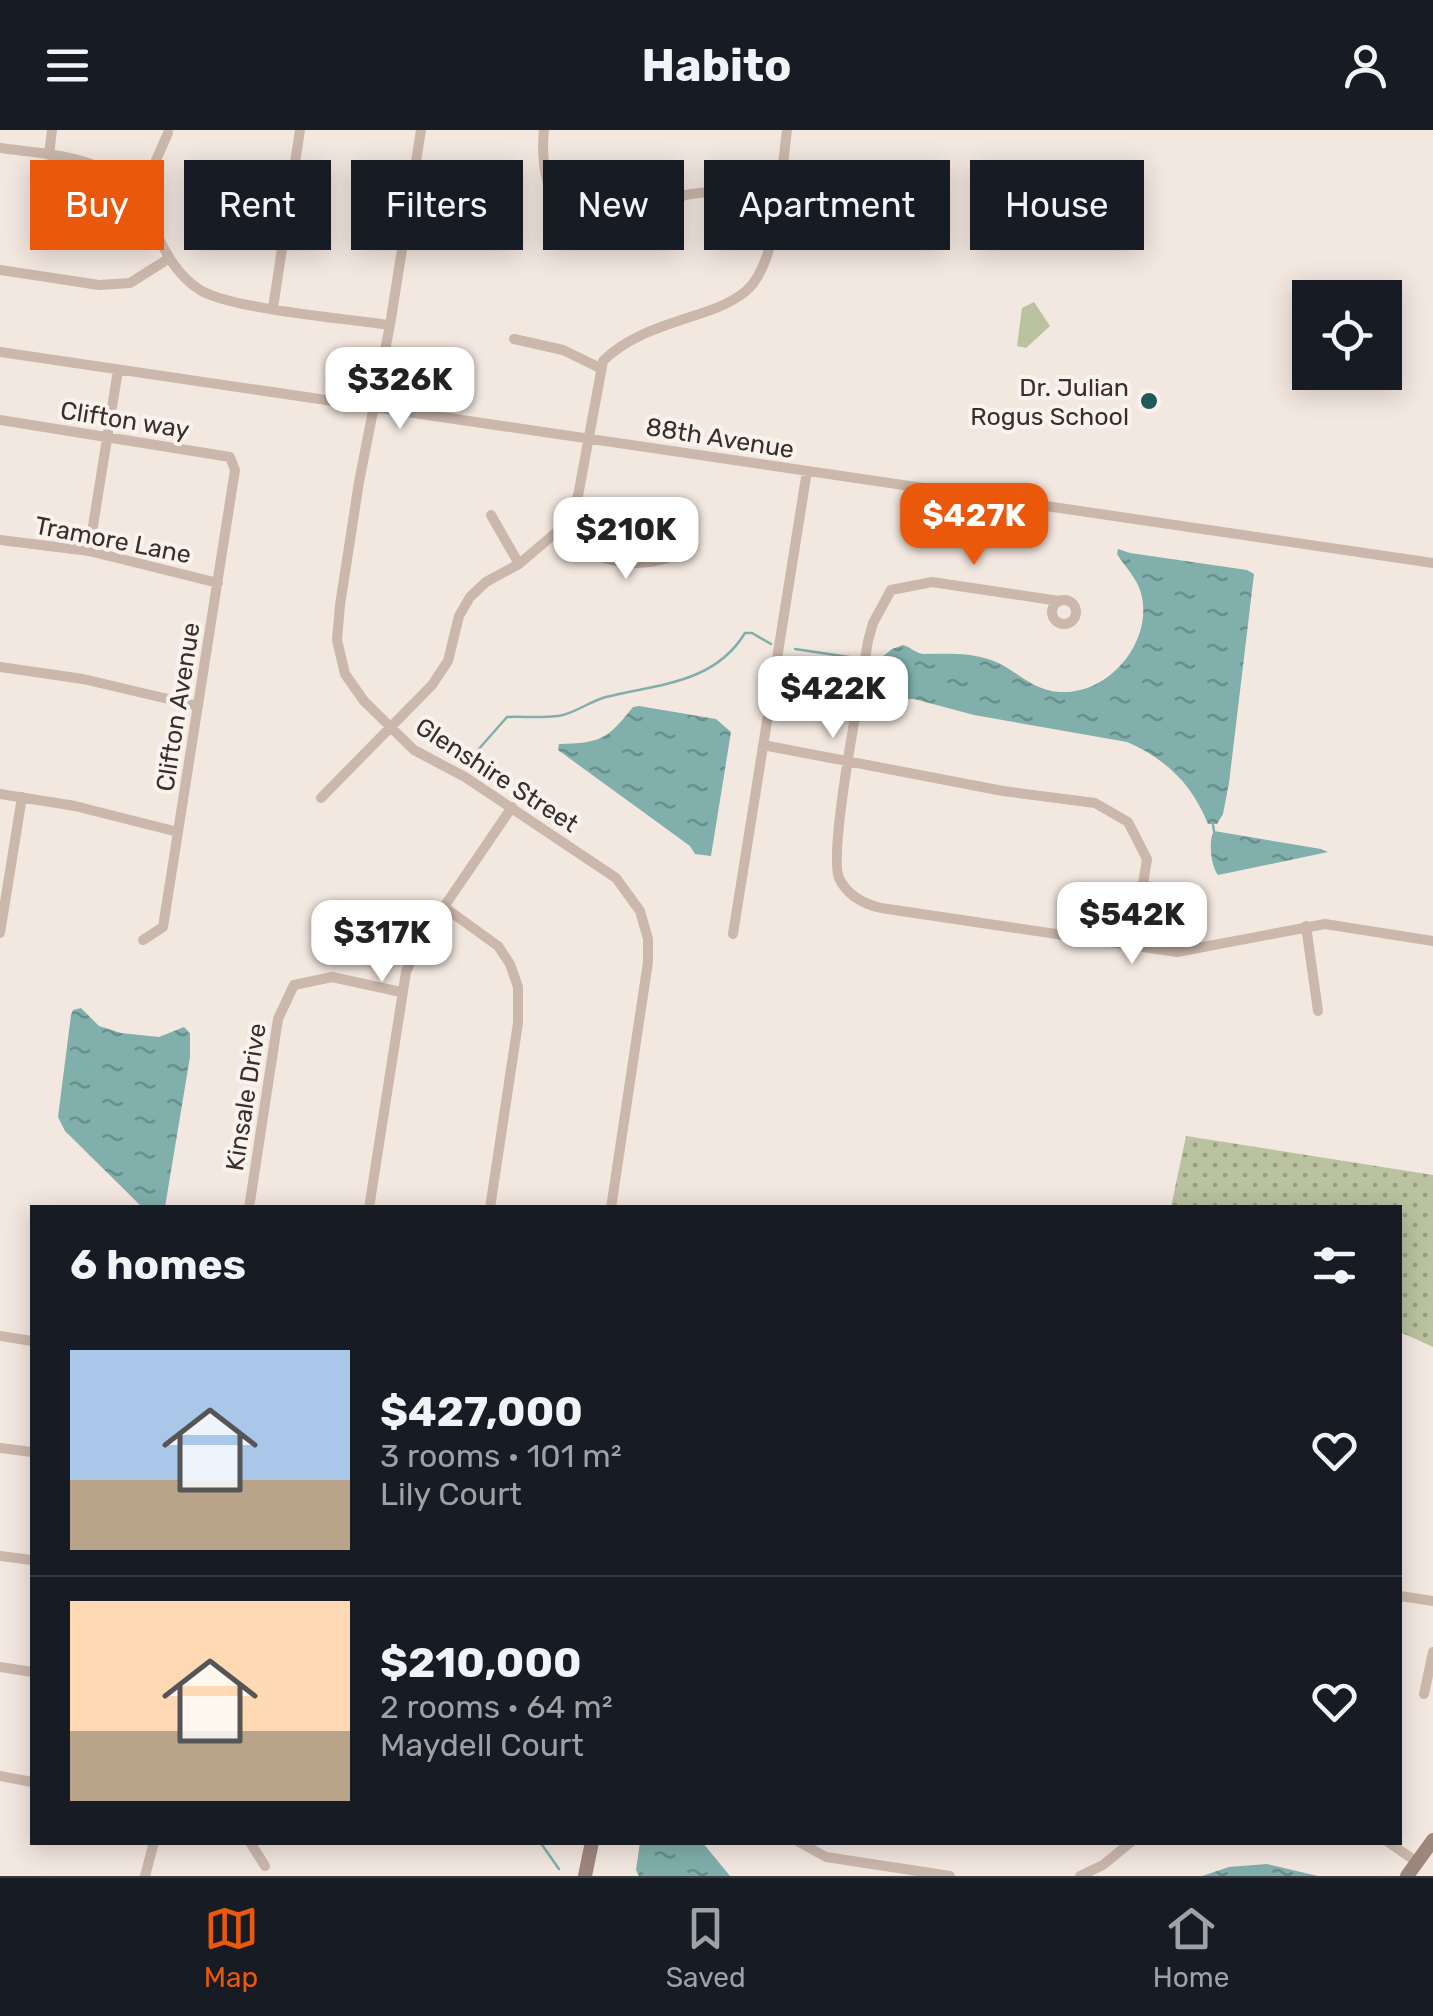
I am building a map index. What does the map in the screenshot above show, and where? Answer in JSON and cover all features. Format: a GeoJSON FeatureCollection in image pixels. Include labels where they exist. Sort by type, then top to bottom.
{"type":"FeatureCollection","features":[{"type":"Feature","properties":{"kind":"street"},"geometry":{"type":"LineString","coordinates":[[48,155],[52,130]]}},
{"type":"Feature","properties":{"kind":"street"},"geometry":{"type":"LineString","coordinates":[[273,308],[300,130]]}},
{"type":"Feature","properties":{"kind":"street","name":"Glenshire Street"},"geometry":{"type":"LineString","coordinates":[[420,130],[390,325],[358,482],[337,640],[345,674],[389,728],[428,759],[465,776],[512,806],[616,878],[633,896],[644,923],[648,962],[611,1205]]}},
{"type":"Feature","properties":{"kind":"street"},"geometry":{"type":"LineString","coordinates":[[544,130],[542,145],[552,199],[573,216],[592,220],[704,193]]}},
{"type":"Feature","properties":{"kind":"street"},"geometry":{"type":"LineString","coordinates":[[783,160],[788,130]]}},
{"type":"Feature","properties":{"kind":"street"},"geometry":{"type":"LineString","coordinates":[[156,160],[168,133]]}},
{"type":"Feature","properties":{"kind":"street"},"geometry":{"type":"LineString","coordinates":[[0,148],[73,160]]}},
{"type":"Feature","properties":{"kind":"street"},"geometry":{"type":"LineString","coordinates":[[163,250],[201,290],[236,302],[390,325]]}},
{"type":"Feature","properties":{"kind":"street"},"geometry":{"type":"LineString","coordinates":[[321,798],[432,685],[448,661],[459,616],[470,597],[486,582],[520,564],[559,530],[578,496],[600,368],[617,347],[726,304],[749,289],[766,263],[768,250]]}},
{"type":"Feature","properties":{"kind":"street"},"geometry":{"type":"LineString","coordinates":[[0,270],[98,285],[130,283],[168,259]]}},
{"type":"Feature","properties":{"kind":"street"},"geometry":{"type":"LineString","coordinates":[[514,339],[564,350],[600,368]]}},
{"type":"Feature","properties":{"kind":"street","name":"88th Avenue"},"geometry":{"type":"LineString","coordinates":[[0,352],[1433,564]]}},
{"type":"Feature","properties":{"kind":"street"},"geometry":{"type":"LineString","coordinates":[[89,552],[118,370]]}},
{"type":"Feature","properties":{"kind":"street","name":"Clifton way"},"geometry":{"type":"LineString","coordinates":[[0,420],[230,456],[235,470]]}},
{"type":"Feature","properties":{"kind":"street","name":"Clifton Avenue"},"geometry":{"type":"LineString","coordinates":[[143,940],[163,927],[235,470]]}},
{"type":"Feature","properties":{"kind":"street"},"geometry":{"type":"LineString","coordinates":[[733,934],[807,471]]}},
{"type":"Feature","properties":{"kind":"street"},"geometry":{"type":"LineString","coordinates":[[490,514],[520,564]]}},
{"type":"Feature","properties":{"kind":"street"},"geometry":{"type":"LineString","coordinates":[[559,530],[593,554],[628,562],[656,562],[682,553],[692,543]]}},
{"type":"Feature","properties":{"kind":"street","name":"Tramore Lane"},"geometry":{"type":"LineString","coordinates":[[0,540],[89,552],[218,583]]}},
{"type":"Feature","properties":{"kind":"street"},"geometry":{"type":"LineString","coordinates":[[1059,601],[932,582],[891,590],[873,622],[868,641],[836,859],[838,876],[849,892],[882,908],[1189,952],[1325,924],[1433,941]]}},
{"type":"Feature","properties":{"kind":"street"},"geometry":{"type":"LineString","coordinates":[[0,667],[83,679],[198,706]]}},
{"type":"Feature","properties":{"kind":"street"},"geometry":{"type":"LineString","coordinates":[[763,745],[1003,791],[1095,803],[1128,822],[1147,859],[1133,946]]}},
{"type":"Feature","properties":{"kind":"street"},"geometry":{"type":"LineString","coordinates":[[0,794],[76,806],[178,832]]}},
{"type":"Feature","properties":{"kind":"street"},"geometry":{"type":"LineString","coordinates":[[0,930],[22,797]]}},
{"type":"Feature","properties":{"kind":"street"},"geometry":{"type":"LineString","coordinates":[[369,1205],[402,992],[412,956],[512,806]]}},
{"type":"Feature","properties":{"kind":"street"},"geometry":{"type":"LineString","coordinates":[[444,907],[492,940],[510,964],[518,986],[520,1012],[490,1205]]}},
{"type":"Feature","properties":{"kind":"street"},"geometry":{"type":"LineString","coordinates":[[1306,926],[1318,1010]]}},
{"type":"Feature","properties":{"kind":"street","name":"Kinsale Drive"},"geometry":{"type":"LineString","coordinates":[[248,1205],[278,1019],[294,985],[332,977],[402,992]]}},
{"type":"Feature","properties":{"kind":"street"},"geometry":{"type":"LineString","coordinates":[[0,1336],[30,1342]]}},
{"type":"Feature","properties":{"kind":"street"},"geometry":{"type":"LineString","coordinates":[[0,1448],[30,1452]]}},
{"type":"Feature","properties":{"kind":"street"},"geometry":{"type":"LineString","coordinates":[[0,1556],[30,1560]]}},
{"type":"Feature","properties":{"kind":"street"},"geometry":{"type":"LineString","coordinates":[[1402,1596],[1433,1602]]}},
{"type":"Feature","properties":{"kind":"street"},"geometry":{"type":"LineString","coordinates":[[1424,1694],[1433,1652]]}},
{"type":"Feature","properties":{"kind":"street"},"geometry":{"type":"LineString","coordinates":[[0,1666],[30,1672]]}},
{"type":"Feature","properties":{"kind":"street"},"geometry":{"type":"LineString","coordinates":[[0,1776],[30,1782]]}},
{"type":"Feature","properties":{"kind":"street"},"geometry":{"type":"LineString","coordinates":[[1407,1876],[1433,1840]]}},
{"type":"Feature","properties":{"kind":"street"},"geometry":{"type":"LineString","coordinates":[[146,1876],[153,1845]]}},
{"type":"Feature","properties":{"kind":"street"},"geometry":{"type":"LineString","coordinates":[[252,1845],[265,1866]]}},
{"type":"Feature","properties":{"kind":"street"},"geometry":{"type":"LineString","coordinates":[[586,1876],[591,1845]]}},
{"type":"Feature","properties":{"kind":"street"},"geometry":{"type":"LineString","coordinates":[[804,1845],[826,1857],[950,1876]]}},
{"type":"Feature","properties":{"kind":"street"},"geometry":{"type":"LineString","coordinates":[[1080,1876],[1103,1865],[1128,1845]]}},
{"type":"Feature","properties":{"kind":"street"},"geometry":{"type":"LineString","coordinates":[[1392,1845],[1417,1862]]}},
{"type":"Feature","properties":{"kind":"green space"},"geometry":{"type":"Polygon","coordinates":[[[1034,302],[1050,326],[1026,348],[1017,346],[1022,308],[1034,302]]]}},
{"type":"Feature","properties":{"kind":"green space"},"geometry":{"type":"Polygon","coordinates":[[[1186,1136],[1433,1175],[1433,1347],[1402,1333],[1402,1205],[1171,1205],[1186,1136]]]}},
{"type":"Feature","properties":{"kind":"water"},"geometry":{"type":"Polygon","coordinates":[[[1118,549],[1254,574],[1229,783],[1217,824],[1208,824],[1176,774],[1154,756],[1127,742],[974,715],[914,699],[891,698],[883,686],[882,657],[903,645],[923,654],[991,660],[1049,690],[1078,691],[1095,685],[1124,662],[1141,629],[1141,593],[1117,554],[1118,549]]]}},
{"type":"Feature","properties":{"kind":"water"},"geometry":{"type":"Polygon","coordinates":[[[633,707],[716,719],[731,732],[711,856],[695,854],[690,846],[558,750],[559,744],[602,737],[633,707]]]}},
{"type":"Feature","properties":{"kind":"water"},"geometry":{"type":"Polygon","coordinates":[[[1214,831],[1328,852],[1218,875],[1211,853],[1214,831]]]}},
{"type":"Feature","properties":{"kind":"water"},"geometry":{"type":"Polygon","coordinates":[[[81,1008],[99,1026],[121,1033],[159,1037],[184,1027],[190,1033],[190,1057],[165,1205],[140,1205],[65,1131],[58,1117],[73,1010],[81,1008]]]}},
{"type":"Feature","properties":{"kind":"water"},"geometry":{"type":"Polygon","coordinates":[[[640,1845],[705,1845],[730,1876],[639,1876],[636,1870],[640,1845]]]}},
{"type":"Feature","properties":{"kind":"water"},"geometry":{"type":"Polygon","coordinates":[[[1267,1864],[1318,1876],[1202,1876],[1229,1867],[1267,1864]]]}},
{"type":"Feature","properties":{"kind":"waterway"},"geometry":{"type":"LineString","coordinates":[[470,759],[507,717],[563,715],[606,697],[683,679],[717,663],[745,633],[771,644]]}},
{"type":"Feature","properties":{"kind":"waterway"},"geometry":{"type":"LineString","coordinates":[[795,649],[849,657]]}},
{"type":"Feature","properties":{"kind":"waterway"},"geometry":{"type":"LineString","coordinates":[[1213,825],[1214,831]]}},
{"type":"Feature","properties":{"kind":"waterway"},"geometry":{"type":"LineString","coordinates":[[542,1845],[559,1869]]}},
{"type":"Feature","properties":{"kind":"place","name":"Dr. Julian Rogus School"},"geometry":{"type":"Point","coordinates":[1149,401]}}]}
